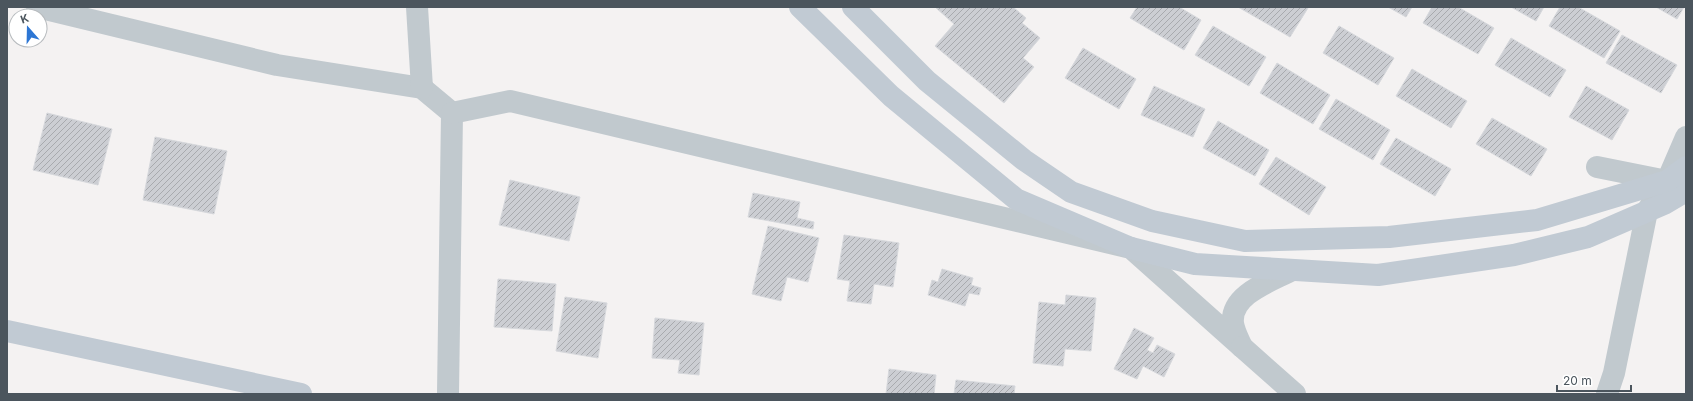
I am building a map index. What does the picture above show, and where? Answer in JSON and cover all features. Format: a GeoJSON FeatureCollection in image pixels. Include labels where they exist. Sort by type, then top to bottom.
{"type":"FeatureCollection","features":[{"type":"Feature","properties":{"kind":"street"},"geometry":{"type":"LineString","coordinates":[[37,7],[277,65],[422,88],[452,113]]}},
{"type":"Feature","properties":{"kind":"street"},"geometry":{"type":"LineString","coordinates":[[417,7],[422,88]]}},
{"type":"Feature","properties":{"kind":"street"},"geometry":{"type":"LineString","coordinates":[[800,7],[891,96],[1016,199],[1131,248],[1295,394]]}},
{"type":"Feature","properties":{"kind":"street"},"geometry":{"type":"LineString","coordinates":[[853,7],[927,81],[1024,160],[1071,192],[1152,221],[1245,242],[1389,237],[1537,220],[1677,186]]}},
{"type":"Feature","properties":{"kind":"street"},"geometry":{"type":"LineString","coordinates":[[452,113],[510,101],[1195,264],[1378,275],[1514,256],[1588,237],[1647,211],[1677,186],[1686,167]]}},
{"type":"Feature","properties":{"kind":"street"},"geometry":{"type":"LineString","coordinates":[[448,394],[452,113]]}},
{"type":"Feature","properties":{"kind":"street"},"geometry":{"type":"LineString","coordinates":[[1677,186],[1686,137]]}},
{"type":"Feature","properties":{"kind":"street"},"geometry":{"type":"LineString","coordinates":[[1597,168],[1677,186]]}},
{"type":"Feature","properties":{"kind":"street"},"geometry":{"type":"LineString","coordinates":[[1607,394],[1614,373],[1647,211]]}},
{"type":"Feature","properties":{"kind":"street"},"geometry":{"type":"LineString","coordinates":[[1242,347],[1233,323],[1235,308],[1248,293],[1292,270]]}},
{"type":"Feature","properties":{"kind":"street"},"geometry":{"type":"LineString","coordinates":[[7,331],[301,394]]}},
{"type":"Feature","properties":{"kind":"building"},"geometry":{"type":"Polygon","coordinates":[[[935,7],[1013,7],[1026,18],[1022,23],[1040,38],[1023,58],[1034,67],[1004,103],[935,46],[954,24],[935,7]]]}},
{"type":"Feature","properties":{"kind":"building"},"geometry":{"type":"Polygon","coordinates":[[[1137,7],[1179,7],[1201,20],[1184,50],[1130,18],[1137,7]]]}},
{"type":"Feature","properties":{"kind":"building"},"geometry":{"type":"Polygon","coordinates":[[[1238,7],[1306,7],[1308,8],[1290,37],[1238,7]]]}},
{"type":"Feature","properties":{"kind":"building"},"geometry":{"type":"Polygon","coordinates":[[[1388,7],[1412,7],[1406,17],[1388,7]]]}},
{"type":"Feature","properties":{"kind":"building"},"geometry":{"type":"Polygon","coordinates":[[[1432,7],[1458,7],[1494,28],[1478,54],[1423,23],[1432,7]]]}},
{"type":"Feature","properties":{"kind":"building"},"geometry":{"type":"Polygon","coordinates":[[[1511,7],[1544,7],[1536,21],[1511,7]]]}},
{"type":"Feature","properties":{"kind":"building"},"geometry":{"type":"Polygon","coordinates":[[[1560,7],[1578,7],[1620,31],[1604,58],[1549,26],[1560,7]]]}},
{"type":"Feature","properties":{"kind":"building"},"geometry":{"type":"Polygon","coordinates":[[[1656,7],[1684,7],[1677,19],[1656,7]]]}},
{"type":"Feature","properties":{"kind":"building"},"geometry":{"type":"Polygon","coordinates":[[[1213,26],[1266,57],[1249,86],[1195,55],[1213,26]]]}},
{"type":"Feature","properties":{"kind":"building"},"geometry":{"type":"Polygon","coordinates":[[[1339,26],[1394,58],[1378,85],[1323,53],[1339,26]]]}},
{"type":"Feature","properties":{"kind":"building"},"geometry":{"type":"Polygon","coordinates":[[[1622,35],[1677,65],[1661,93],[1606,63],[1622,35]]]}},
{"type":"Feature","properties":{"kind":"building"},"geometry":{"type":"Polygon","coordinates":[[[1511,38],[1566,70],[1550,97],[1495,65],[1511,38]]]}},
{"type":"Feature","properties":{"kind":"building"},"geometry":{"type":"Polygon","coordinates":[[[1083,48],[1136,79],[1119,109],[1065,78],[1083,48]]]}},
{"type":"Feature","properties":{"kind":"building"},"geometry":{"type":"Polygon","coordinates":[[[1277,63],[1330,95],[1313,124],[1260,93],[1277,63]]]}},
{"type":"Feature","properties":{"kind":"building"},"geometry":{"type":"Polygon","coordinates":[[[1412,69],[1467,101],[1451,128],[1396,96],[1412,69]]]}},
{"type":"Feature","properties":{"kind":"building"},"geometry":{"type":"Polygon","coordinates":[[[1154,86],[1205,109],[1193,137],[1141,115],[1154,86]]]}},
{"type":"Feature","properties":{"kind":"building"},"geometry":{"type":"Polygon","coordinates":[[[1586,86],[1629,110],[1612,140],[1569,117],[1586,86]]]}},
{"type":"Feature","properties":{"kind":"building"},"geometry":{"type":"Polygon","coordinates":[[[1336,99],[1390,130],[1373,160],[1319,129],[1336,99]]]}},
{"type":"Feature","properties":{"kind":"building"},"geometry":{"type":"Polygon","coordinates":[[[47,113],[112,129],[98,185],[33,170],[47,113]]]}},
{"type":"Feature","properties":{"kind":"building"},"geometry":{"type":"Polygon","coordinates":[[[1492,118],[1547,149],[1531,176],[1476,144],[1492,118]]]}},
{"type":"Feature","properties":{"kind":"building"},"geometry":{"type":"Polygon","coordinates":[[[1218,121],[1269,150],[1255,176],[1203,148],[1218,121]]]}},
{"type":"Feature","properties":{"kind":"building"},"geometry":{"type":"Polygon","coordinates":[[[155,137],[227,151],[214,214],[143,200],[155,137]]]}},
{"type":"Feature","properties":{"kind":"building"},"geometry":{"type":"Polygon","coordinates":[[[1396,138],[1451,169],[1435,196],[1380,164],[1396,138]]]}},
{"type":"Feature","properties":{"kind":"building"},"geometry":{"type":"Polygon","coordinates":[[[1276,157],[1326,187],[1309,215],[1259,184],[1276,157]]]}},
{"type":"Feature","properties":{"kind":"building"},"geometry":{"type":"Polygon","coordinates":[[[510,180],[580,197],[569,241],[499,225],[510,180]]]}},
{"type":"Feature","properties":{"kind":"building"},"geometry":{"type":"Polygon","coordinates":[[[753,193],[800,202],[797,218],[814,222],[813,229],[748,217],[753,193]]]}},
{"type":"Feature","properties":{"kind":"building"},"geometry":{"type":"Polygon","coordinates":[[[768,226],[819,238],[808,282],[787,277],[781,301],[752,294],[768,226]]]}},
{"type":"Feature","properties":{"kind":"building"},"geometry":{"type":"Polygon","coordinates":[[[844,235],[899,243],[893,287],[874,284],[871,304],[847,301],[850,281],[837,279],[844,235]]]}},
{"type":"Feature","properties":{"kind":"building"},"geometry":{"type":"Polygon","coordinates":[[[942,269],[973,278],[971,285],[981,288],[979,295],[969,293],[965,306],[928,295],[932,280],[938,282],[942,269]]]}},
{"type":"Feature","properties":{"kind":"building"},"geometry":{"type":"Polygon","coordinates":[[[498,279],[556,284],[552,331],[494,327],[498,279]]]}},
{"type":"Feature","properties":{"kind":"building"},"geometry":{"type":"Polygon","coordinates":[[[1066,295],[1096,298],[1091,351],[1065,349],[1063,366],[1033,363],[1039,302],[1065,305],[1066,295]]]}},
{"type":"Feature","properties":{"kind":"building"},"geometry":{"type":"Polygon","coordinates":[[[565,297],[607,303],[598,358],[556,351],[565,297]]]}},
{"type":"Feature","properties":{"kind":"building"},"geometry":{"type":"Polygon","coordinates":[[[655,318],[704,323],[699,375],[678,373],[680,360],[652,358],[655,318]]]}},
{"type":"Feature","properties":{"kind":"building"},"geometry":{"type":"Polygon","coordinates":[[[1134,328],[1154,338],[1147,350],[1153,353],[1157,345],[1175,354],[1164,377],[1143,366],[1137,379],[1114,369],[1134,328]]]}},
{"type":"Feature","properties":{"kind":"building"},"geometry":{"type":"Polygon","coordinates":[[[889,369],[936,375],[934,394],[886,394],[889,369]]]}},
{"type":"Feature","properties":{"kind":"building"},"geometry":{"type":"Polygon","coordinates":[[[956,380],[1015,386],[1014,394],[954,394],[956,380]]]}}]}
